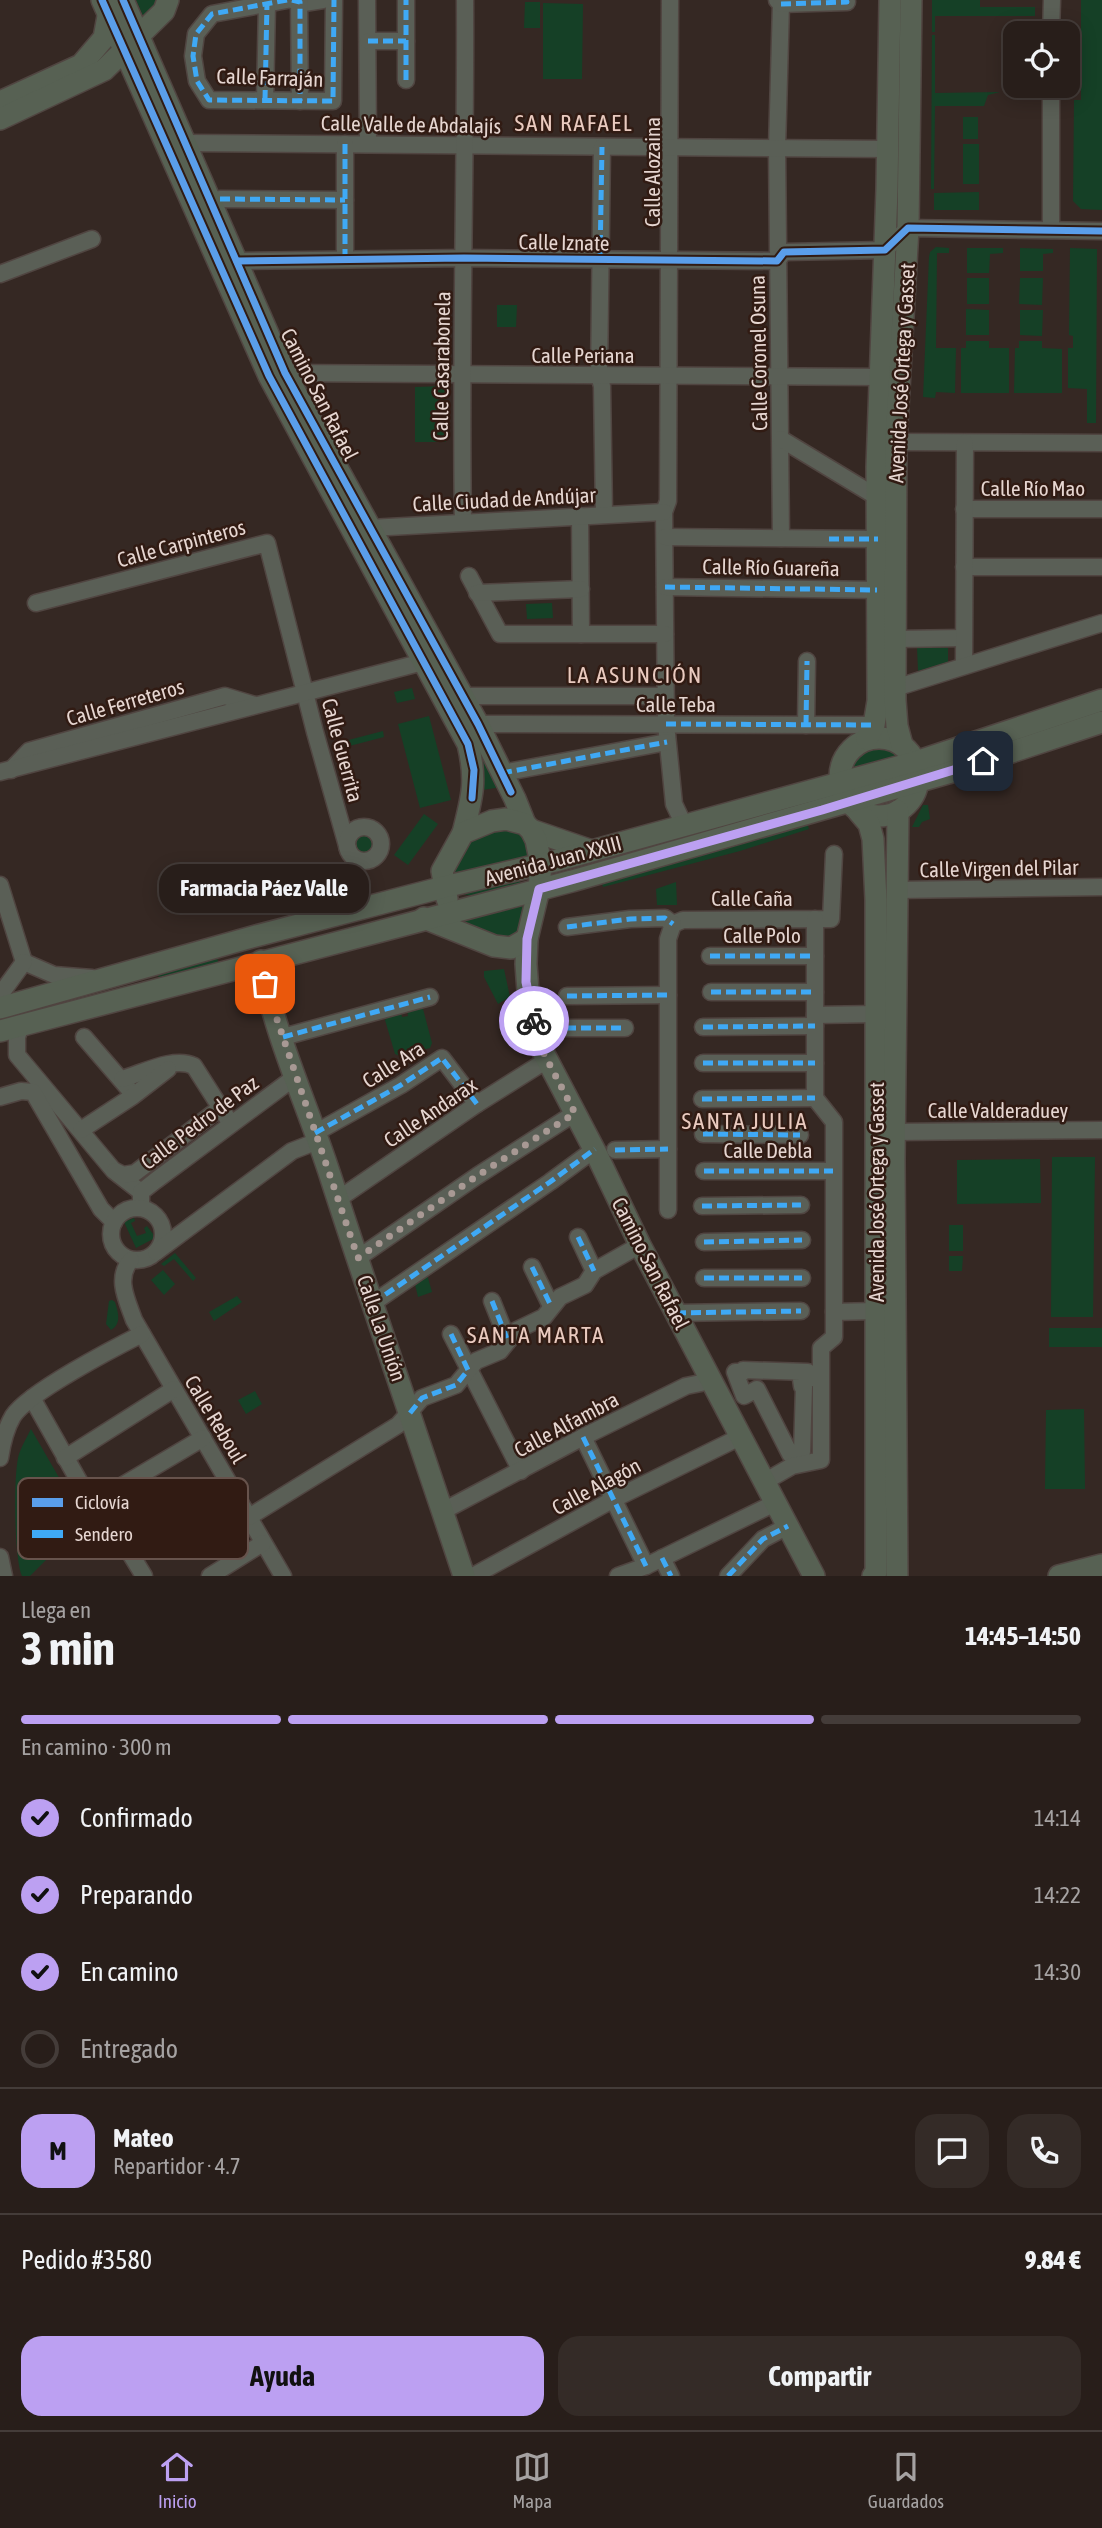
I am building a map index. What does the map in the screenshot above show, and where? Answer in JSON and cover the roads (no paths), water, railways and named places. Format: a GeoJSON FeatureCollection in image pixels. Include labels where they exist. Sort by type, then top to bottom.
{"type":"FeatureCollection","features":[{"type":"Feature","properties":{"kind":"main road"},"geometry":{"type":"LineString","coordinates":[[0,119],[104,70],[164,11],[168,0]]}},
{"type":"Feature","properties":{"kind":"main road","name":"Avenida José Ortega y Gasset"},"geometry":{"type":"LineString","coordinates":[[871,732],[878,701],[877,497],[890,0]]}},
{"type":"Feature","properties":{"kind":"main road","name":"Avenida José Ortega y Gasset"},"geometry":{"type":"LineString","coordinates":[[911,0],[908,228],[896,442],[895,688],[897,726],[912,763]]}},
{"type":"Feature","properties":{"kind":"main road"},"geometry":{"type":"LineString","coordinates":[[0,102],[81,65],[104,38],[111,4]]}},
{"type":"Feature","properties":{"kind":"main road","name":"Camino San Rafael"},"geometry":{"type":"LineString","coordinates":[[111,4],[187,143],[285,373],[478,724],[536,841],[541,864],[539,889],[527,939],[526,982],[529,1005],[547,1060],[575,1113],[605,1150],[640,1245],[814,1576]]}},
{"type":"Feature","properties":{"kind":"main road","name":"Camino San Rafael"},"geometry":{"type":"LineString","coordinates":[[131,42],[269,376],[468,744],[474,770],[472,798],[463,833],[442,871],[444,887]]}},
{"type":"Feature","properties":{"kind":"main road","name":"Avenida Juan XXIII"},"geometry":{"type":"LineString","coordinates":[[0,1031],[853,806],[912,763],[1102,700]]}},
{"type":"Feature","properties":{"kind":"main road","name":"Avenida Juan XXIII"},"geometry":{"type":"LineString","coordinates":[[0,1007],[444,887],[541,864],[839,781],[1102,722]]}},
{"type":"Feature","properties":{"kind":"main road"},"geometry":{"type":"LineString","coordinates":[[839,781],[842,763],[852,748],[871,732],[886,737],[912,763],[915,793],[908,804],[898,811],[878,816],[853,806]]}},
{"type":"Feature","properties":{"kind":"main road","name":"Avenida José Ortega y Gasset"},"geometry":{"type":"LineString","coordinates":[[839,781],[853,806],[869,824],[873,839],[876,900],[876,1572],[873,1576]]}},
{"type":"Feature","properties":{"kind":"main road","name":"Avenida José Ortega y Gasset"},"geometry":{"type":"LineString","coordinates":[[897,1576],[895,1132],[898,811]]}},
{"type":"Feature","properties":{"kind":"main road"},"geometry":{"type":"LineString","coordinates":[[463,833],[492,821],[506,819],[589,850]]}},
{"type":"Feature","properties":{"kind":"main road"},"geometry":{"type":"LineString","coordinates":[[444,887],[450,911]]}},
{"type":"Feature","properties":{"kind":"main road"},"geometry":{"type":"LineString","coordinates":[[424,918],[494,946],[511,947],[527,939]]}},
{"type":"Feature","properties":{"kind":"main road"},"geometry":{"type":"LineString","coordinates":[[261,961],[290,928]]}},
{"type":"Feature","properties":{"kind":"main road","name":"Calle La Unión"},"geometry":{"type":"LineString","coordinates":[[261,961],[265,984],[295,1077],[464,1576]]}},
{"type":"Feature","properties":{"kind":"main road"},"geometry":{"type":"LineString","coordinates":[[1059,1576],[1102,1565]]}},
{"type":"Feature","properties":{"kind":"street"},"geometry":{"type":"LineString","coordinates":[[265,100],[267,4],[294,0],[304,4],[323,0]]}},
{"type":"Feature","properties":{"kind":"street"},"geometry":{"type":"LineString","coordinates":[[294,0],[300,101]]}},
{"type":"Feature","properties":{"kind":"street","name":"Calle Farraján"},"geometry":{"type":"LineString","coordinates":[[267,4],[212,14],[196,34],[193,56],[197,81],[209,100],[333,101],[334,0]]}},
{"type":"Feature","properties":{"kind":"street"},"geometry":{"type":"LineString","coordinates":[[367,0],[368,144]]}},
{"type":"Feature","properties":{"kind":"street"},"geometry":{"type":"LineString","coordinates":[[406,0],[406,80]]}},
{"type":"Feature","properties":{"kind":"street","name":"Calle Casarabonela"},"geometry":{"type":"LineString","coordinates":[[463,522],[461,374],[465,0]]}},
{"type":"Feature","properties":{"kind":"street","name":"Calle Alozaina"},"geometry":{"type":"LineString","coordinates":[[670,0],[668,501],[664,512],[664,696],[674,804],[684,825]]}},
{"type":"Feature","properties":{"kind":"street"},"geometry":{"type":"LineString","coordinates":[[779,2],[846,0]]}},
{"type":"Feature","properties":{"kind":"street"},"geometry":{"type":"LineString","coordinates":[[1051,21],[1052,0]]}},
{"type":"Feature","properties":{"kind":"street","name":"Calle Coronel Osuna"},"geometry":{"type":"LineString","coordinates":[[779,2],[777,261],[781,538]]}},
{"type":"Feature","properties":{"kind":"street"},"geometry":{"type":"LineString","coordinates":[[368,41],[406,41]]}},
{"type":"Feature","properties":{"kind":"street"},"geometry":{"type":"LineString","coordinates":[[1051,98],[1051,230]]}},
{"type":"Feature","properties":{"kind":"street","name":"Calle Valle de Abdalajís"},"geometry":{"type":"LineString","coordinates":[[187,143],[888,149]]}},
{"type":"Feature","properties":{"kind":"street"},"geometry":{"type":"LineString","coordinates":[[345,144],[345,258]]}},
{"type":"Feature","properties":{"kind":"street"},"geometry":{"type":"LineString","coordinates":[[602,147],[599,376],[602,386],[604,514]]}},
{"type":"Feature","properties":{"kind":"street"},"geometry":{"type":"LineString","coordinates":[[219,199],[345,200]]}},
{"type":"Feature","properties":{"kind":"street"},"geometry":{"type":"LineString","coordinates":[[885,250],[908,228],[1102,231]]}},
{"type":"Feature","properties":{"kind":"street"},"geometry":{"type":"LineString","coordinates":[[0,274],[92,239]]}},
{"type":"Feature","properties":{"kind":"street","name":"Calle Iznate"},"geometry":{"type":"LineString","coordinates":[[237,261],[345,258],[777,261],[784,252],[885,250]]}},
{"type":"Feature","properties":{"kind":"street","name":"Calle Periana"},"geometry":{"type":"LineString","coordinates":[[285,373],[881,377]]}},
{"type":"Feature","properties":{"kind":"street"},"geometry":{"type":"LineString","coordinates":[[781,439],[877,497]]}},
{"type":"Feature","properties":{"kind":"street"},"geometry":{"type":"LineString","coordinates":[[896,442],[1102,443]]}},
{"type":"Feature","properties":{"kind":"street"},"geometry":{"type":"LineString","coordinates":[[964,665],[965,443]]}},
{"type":"Feature","properties":{"kind":"street","name":"Calle Río Mao"},"geometry":{"type":"LineString","coordinates":[[964,509],[1102,509]]}},
{"type":"Feature","properties":{"kind":"street","name":"Calle Ciudad de Andújar"},"geometry":{"type":"LineString","coordinates":[[370,528],[664,512]]}},
{"type":"Feature","properties":{"kind":"street"},"geometry":{"type":"LineString","coordinates":[[580,516],[581,634]]}},
{"type":"Feature","properties":{"kind":"street"},"geometry":{"type":"LineString","coordinates":[[362,550],[363,537],[370,528]]}},
{"type":"Feature","properties":{"kind":"street"},"geometry":{"type":"LineString","coordinates":[[665,537],[878,539]]}},
{"type":"Feature","properties":{"kind":"street","name":"Calle Carpinteros"},"geometry":{"type":"LineString","coordinates":[[36,603],[267,542],[306,693]]}},
{"type":"Feature","properties":{"kind":"street"},"geometry":{"type":"LineString","coordinates":[[964,567],[1102,567]]}},
{"type":"Feature","properties":{"kind":"street"},"geometry":{"type":"LineString","coordinates":[[469,576],[500,635],[665,634]]}},
{"type":"Feature","properties":{"kind":"street","name":"Calle Río Guareña"},"geometry":{"type":"LineString","coordinates":[[664,587],[877,590]]}},
{"type":"Feature","properties":{"kind":"street"},"geometry":{"type":"LineString","coordinates":[[477,593],[581,589]]}},
{"type":"Feature","properties":{"kind":"street"},"geometry":{"type":"LineString","coordinates":[[895,688],[1102,623]]}},
{"type":"Feature","properties":{"kind":"street"},"geometry":{"type":"LineString","coordinates":[[895,639],[963,638]]}},
{"type":"Feature","properties":{"kind":"street"},"geometry":{"type":"LineString","coordinates":[[806,724],[807,661]]}},
{"type":"Feature","properties":{"kind":"street","name":"Calle Ferreteros"},"geometry":{"type":"LineString","coordinates":[[5,771],[29,751],[225,695],[258,705],[423,662]]}},
{"type":"Feature","properties":{"kind":"street","name":"Calle Guerrita"},"geometry":{"type":"LineString","coordinates":[[306,693],[348,849]]}},
{"type":"Feature","properties":{"kind":"street","name":"Calle Teba"},"geometry":{"type":"LineString","coordinates":[[461,696],[664,696]]}},
{"type":"Feature","properties":{"kind":"street","name":"Calle Teba"},"geometry":{"type":"LineString","coordinates":[[478,724],[806,724],[871,732]]}},
{"type":"Feature","properties":{"kind":"street"},"geometry":{"type":"LineString","coordinates":[[502,773],[667,742]]}},
{"type":"Feature","properties":{"kind":"street","name":"Calle Guerrita"},"geometry":{"type":"LineString","coordinates":[[340,818],[360,828]]}},
{"type":"Feature","properties":{"kind":"street"},"geometry":{"type":"LineString","coordinates":[[360,828],[376,832],[380,839],[379,852],[373,858],[354,858],[348,849],[350,834],[360,828]]}},
{"type":"Feature","properties":{"kind":"street","name":"Calle Caña"},"geometry":{"type":"LineString","coordinates":[[567,927],[630,919],[665,918],[673,924],[684,920],[831,919],[834,854]]}},
{"type":"Feature","properties":{"kind":"street"},"geometry":{"type":"LineString","coordinates":[[0,885],[24,962],[54,975],[105,979]]}},
{"type":"Feature","properties":{"kind":"street","name":"Calle Virgen del Pilar"},"geometry":{"type":"LineString","coordinates":[[896,890],[1102,887]]}},
{"type":"Feature","properties":{"kind":"street"},"geometry":{"type":"LineString","coordinates":[[764,1482],[792,1466],[821,1460],[821,1348],[834,1337],[834,1122],[815,1098],[815,919]]}},
{"type":"Feature","properties":{"kind":"street"},"geometry":{"type":"LineString","coordinates":[[668,1210],[668,939],[673,924]]}},
{"type":"Feature","properties":{"kind":"street","name":"Calle Polo"},"geometry":{"type":"LineString","coordinates":[[710,956],[815,956]]}},
{"type":"Feature","properties":{"kind":"street"},"geometry":{"type":"LineString","coordinates":[[0,995],[24,962]]}},
{"type":"Feature","properties":{"kind":"street"},"geometry":{"type":"LineString","coordinates":[[711,992],[815,992]]}},
{"type":"Feature","properties":{"kind":"street"},"geometry":{"type":"LineString","coordinates":[[567,996],[668,995]]}},
{"type":"Feature","properties":{"kind":"street"},"geometry":{"type":"LineString","coordinates":[[283,1037],[430,997]]}},
{"type":"Feature","properties":{"kind":"street"},"geometry":{"type":"LineString","coordinates":[[703,1027],[815,1021],[876,1014]]}},
{"type":"Feature","properties":{"kind":"street"},"geometry":{"type":"LineString","coordinates":[[21,1025],[17,1037],[17,1055],[114,1171],[160,1221],[162,1242],[156,1252]]}},
{"type":"Feature","properties":{"kind":"street"},"geometry":{"type":"LineString","coordinates":[[536,1028],[625,1028]]}},
{"type":"Feature","properties":{"kind":"street"},"geometry":{"type":"LineString","coordinates":[[84,1037],[122,1079],[133,1096]]}},
{"type":"Feature","properties":{"kind":"street","name":"Calle Ara"},"geometry":{"type":"LineString","coordinates":[[316,1137],[442,1058],[477,1104]]}},
{"type":"Feature","properties":{"kind":"street","name":"Calle Andarax"},"geometry":{"type":"LineString","coordinates":[[337,1200],[477,1104],[547,1060]]}},
{"type":"Feature","properties":{"kind":"street"},"geometry":{"type":"LineString","coordinates":[[122,1079],[186,1062],[194,1066],[231,1124]]}},
{"type":"Feature","properties":{"kind":"street"},"geometry":{"type":"LineString","coordinates":[[82,1130],[176,1063]]}},
{"type":"Feature","properties":{"kind":"street"},"geometry":{"type":"LineString","coordinates":[[703,1063],[815,1063]]}},
{"type":"Feature","properties":{"kind":"street","name":"Calle Pedro de Paz"},"geometry":{"type":"LineString","coordinates":[[141,1200],[231,1124],[295,1077]]}},
{"type":"Feature","properties":{"kind":"street"},"geometry":{"type":"LineString","coordinates":[[0,1097],[21,1091],[33,1092],[101,1209],[114,1222]]}},
{"type":"Feature","properties":{"kind":"street"},"geometry":{"type":"LineString","coordinates":[[702,1099],[815,1098]]}},
{"type":"Feature","properties":{"kind":"street","name":"Calle Pedro de Paz"},"geometry":{"type":"LineString","coordinates":[[114,1171],[123,1175],[135,1173],[219,1108]]}},
{"type":"Feature","properties":{"kind":"street"},"geometry":{"type":"LineString","coordinates":[[358,1258],[575,1113]]}},
{"type":"Feature","properties":{"kind":"street","name":"Calle Valderaduey"},"geometry":{"type":"LineString","coordinates":[[895,1132],[1102,1130]]}},
{"type":"Feature","properties":{"kind":"street"},"geometry":{"type":"LineString","coordinates":[[703,1134],[800,1135]]}},
{"type":"Feature","properties":{"kind":"street"},"geometry":{"type":"LineString","coordinates":[[141,1200],[116,1216],[110,1229],[111,1242],[118,1254],[131,1260],[139,1260],[156,1252],[292,1151],[316,1137]]}},
{"type":"Feature","properties":{"kind":"street"},"geometry":{"type":"LineString","coordinates":[[373,1303],[551,1182],[605,1150],[668,1149]]}},
{"type":"Feature","properties":{"kind":"street","name":"Calle Debla"},"geometry":{"type":"LineString","coordinates":[[704,1171],[834,1171]]}},
{"type":"Feature","properties":{"kind":"street"},"geometry":{"type":"LineString","coordinates":[[702,1206],[801,1205]]}},
{"type":"Feature","properties":{"kind":"street"},"geometry":{"type":"LineString","coordinates":[[578,1237],[594,1271]]}},
{"type":"Feature","properties":{"kind":"street"},"geometry":{"type":"LineString","coordinates":[[704,1242],[802,1240]]}},
{"type":"Feature","properties":{"kind":"street"},"geometry":{"type":"LineString","coordinates":[[249,1517],[398,1425],[422,1398],[456,1385],[476,1361],[500,1351],[517,1330],[544,1317],[560,1297],[585,1285],[594,1271],[640,1245]]}},
{"type":"Feature","properties":{"kind":"street","name":"Calle Reboul"},"geometry":{"type":"LineString","coordinates":[[131,1260],[124,1270],[122,1285],[138,1327],[226,1478]]}},
{"type":"Feature","properties":{"kind":"street"},"geometry":{"type":"LineString","coordinates":[[532,1267],[551,1307]]}},
{"type":"Feature","properties":{"kind":"street"},"geometry":{"type":"LineString","coordinates":[[704,1278],[802,1278]]}},
{"type":"Feature","properties":{"kind":"street"},"geometry":{"type":"LineString","coordinates":[[492,1301],[508,1341]]}},
{"type":"Feature","properties":{"kind":"street"},"geometry":{"type":"LineString","coordinates":[[676,1313],[802,1311]]}},
{"type":"Feature","properties":{"kind":"street"},"geometry":{"type":"LineString","coordinates":[[834,1312],[876,1311]]}},
{"type":"Feature","properties":{"kind":"street"},"geometry":{"type":"LineString","coordinates":[[0,1458],[3,1442],[14,1415],[32,1398],[138,1327]]}},
{"type":"Feature","properties":{"kind":"street"},"geometry":{"type":"LineString","coordinates":[[451,1334],[521,1471]]}},
{"type":"Feature","properties":{"kind":"street"},"geometry":{"type":"LineString","coordinates":[[736,1372],[808,1372],[808,1379],[801,1379],[804,1409],[802,1452],[790,1454],[757,1389],[744,1396],[736,1372]]}},
{"type":"Feature","properties":{"kind":"street","name":"Calle Alfambra"},"geometry":{"type":"LineString","coordinates":[[443,1511],[686,1386],[711,1381]]}},
{"type":"Feature","properties":{"kind":"street"},"geometry":{"type":"LineString","coordinates":[[65,1458],[174,1390]]}},
{"type":"Feature","properties":{"kind":"street"},"geometry":{"type":"LineString","coordinates":[[32,1398],[77,1478]]}},
{"type":"Feature","properties":{"kind":"street"},"geometry":{"type":"LineString","coordinates":[[583,1437],[646,1566]]}},
{"type":"Feature","properties":{"kind":"street","name":"Calle Alagón"},"geometry":{"type":"LineString","coordinates":[[473,1576],[614,1499],[740,1437]]}},
{"type":"Feature","properties":{"kind":"street"},"geometry":{"type":"LineString","coordinates":[[135,1478],[203,1438]]}},
{"type":"Feature","properties":{"kind":"street"},"geometry":{"type":"LineString","coordinates":[[618,1576],[646,1566],[775,1503]]}},
{"type":"Feature","properties":{"kind":"street","name":"Calle Reboul"},"geometry":{"type":"LineString","coordinates":[[249,1517],[283,1576]]}},
{"type":"Feature","properties":{"kind":"street"},"geometry":{"type":"LineString","coordinates":[[728,1576],[763,1539],[788,1526]]}},
{"type":"Feature","properties":{"kind":"street"},"geometry":{"type":"LineString","coordinates":[[248,1552],[263,1543]]}},
{"type":"Feature","properties":{"kind":"street"},"geometry":{"type":"LineString","coordinates":[[0,1557],[4,1576]]}},
{"type":"Feature","properties":{"kind":"street"},"geometry":{"type":"LineString","coordinates":[[662,1558],[671,1576]]}},
{"type":"Feature","properties":{"kind":"street"},"geometry":{"type":"LineString","coordinates":[[133,1559],[144,1576]]}},
{"type":"Feature","properties":{"kind":"street"},"geometry":{"type":"LineString","coordinates":[[210,1576],[237,1559]]}},
{"type":"Feature","properties":{"kind":"place","name":"Farmacia Páez Valle"},"geometry":{"type":"Point","coordinates":[265,984]}},
{"type":"Feature","properties":{"kind":"district","name":"SAN RAFAEL"},"geometry":{"type":"Point","coordinates":[574,123]}},
{"type":"Feature","properties":{"kind":"district","name":"LA ASUNCIÓN"},"geometry":{"type":"Point","coordinates":[635,675]}},
{"type":"Feature","properties":{"kind":"district","name":"SANTA JULIA"},"geometry":{"type":"Point","coordinates":[745,1121]}},
{"type":"Feature","properties":{"kind":"district","name":"SANTA MARTA"},"geometry":{"type":"Point","coordinates":[536,1335]}}]}
